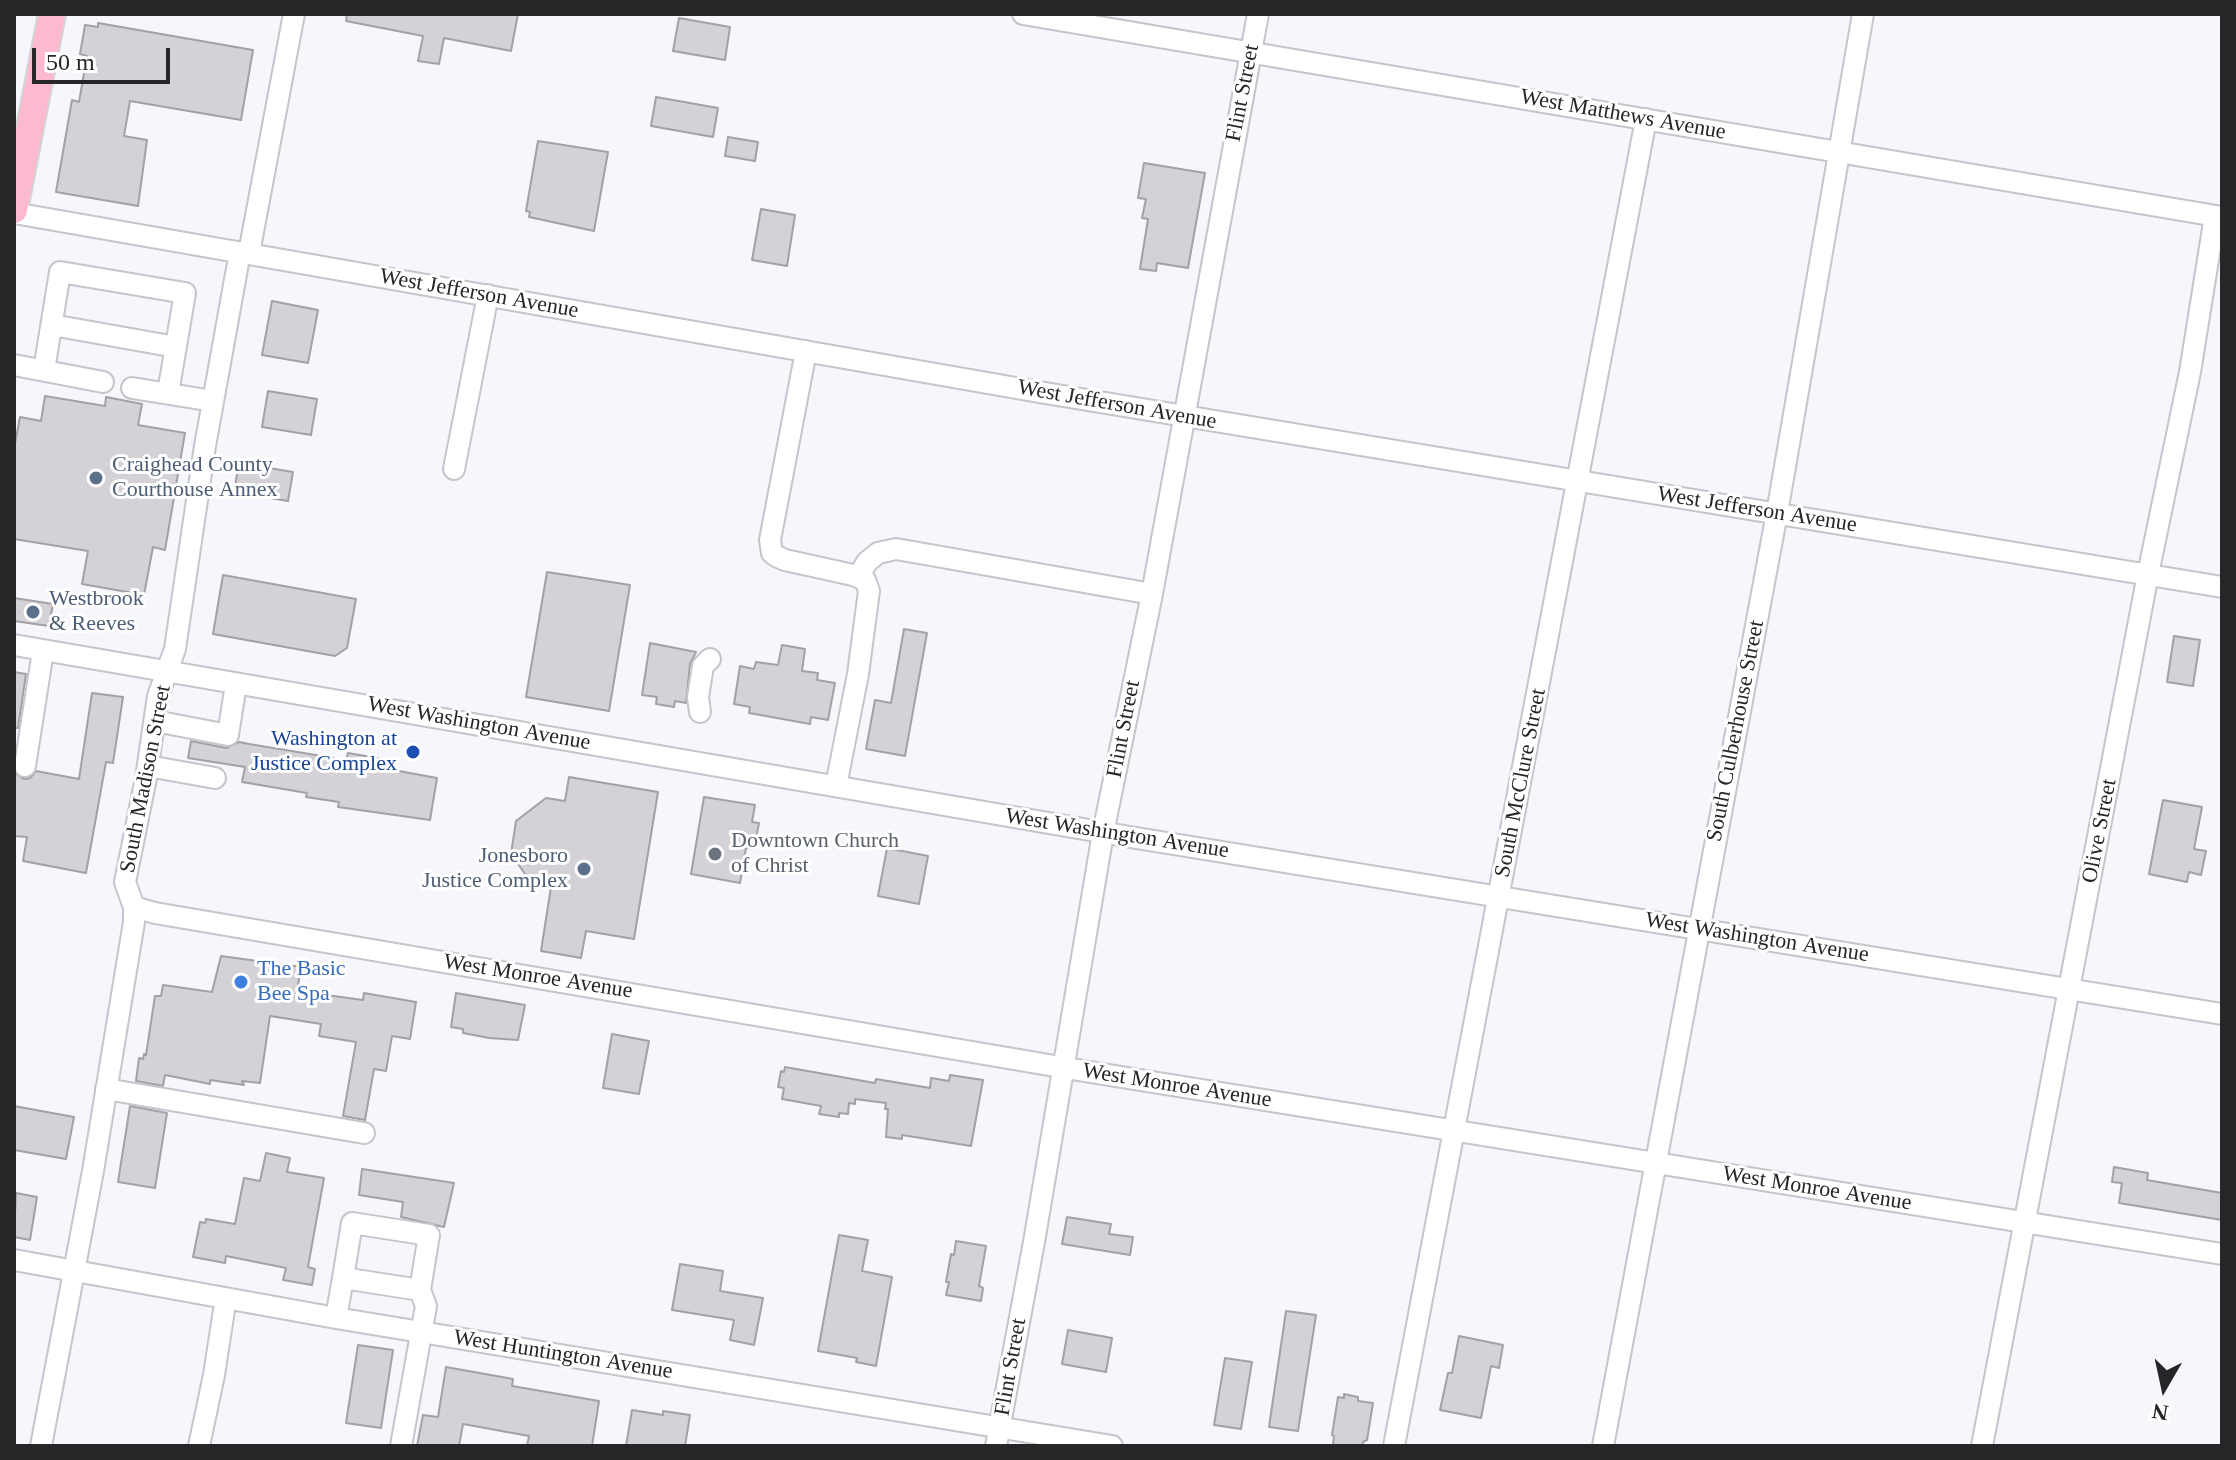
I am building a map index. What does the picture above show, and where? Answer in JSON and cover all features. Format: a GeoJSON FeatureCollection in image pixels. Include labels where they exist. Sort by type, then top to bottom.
{"type":"FeatureCollection","features":[{"type":"Feature","properties":{"kind":"main road"},"geometry":{"type":"LineString","coordinates":[[14,211],[52,14]]}},
{"type":"Feature","properties":{"kind":"street","name":"South Madison Street"},"geometry":{"type":"LineString","coordinates":[[41,1446],[75,1270],[134,922],[134,907],[125,882],[158,696],[175,649],[213,401],[294,14]]}},
{"type":"Feature","properties":{"kind":"street","name":"West Matthews Avenue"},"geometry":{"type":"LineString","coordinates":[[1023,14],[2218,217]]}},
{"type":"Feature","properties":{"kind":"street","name":"Flint Street"},"geometry":{"type":"LineString","coordinates":[[998,1437],[1065,1068],[1103,833],[1152,594],[1258,14]]}},
{"type":"Feature","properties":{"kind":"street","name":"South Culberhouse Street"},"geometry":{"type":"LineString","coordinates":[[1603,1446],[1777,513],[1863,14]]}},
{"type":"Feature","properties":{"kind":"street","name":"South McClure Street"},"geometry":{"type":"LineString","coordinates":[[1394,1446],[1646,119]]}},
{"type":"Feature","properties":{"kind":"street","name":"West Jefferson Avenue"},"geometry":{"type":"LineString","coordinates":[[14,211],[1184,416],[2222,587]]}},
{"type":"Feature","properties":{"kind":"street","name":"Olive Street"},"geometry":{"type":"LineString","coordinates":[[1982,1446],[2218,217]]}},
{"type":"Feature","properties":{"kind":"street"},"geometry":{"type":"LineString","coordinates":[[44,370],[60,272],[185,293],[168,393]]}},
{"type":"Feature","properties":{"kind":"street"},"geometry":{"type":"LineString","coordinates":[[454,469],[488,295]]}},
{"type":"Feature","properties":{"kind":"street"},"geometry":{"type":"LineString","coordinates":[[52,325],[176,347]]}},
{"type":"Feature","properties":{"kind":"street"},"geometry":{"type":"LineString","coordinates":[[806,351],[770,540],[772,553],[785,560],[858,577],[865,580],[869,591],[858,674],[836,786]]}},
{"type":"Feature","properties":{"kind":"street"},"geometry":{"type":"LineString","coordinates":[[14,365],[103,382]]}},
{"type":"Feature","properties":{"kind":"street"},"geometry":{"type":"LineString","coordinates":[[132,388],[213,401]]}},
{"type":"Feature","properties":{"kind":"street"},"geometry":{"type":"LineString","coordinates":[[858,577],[867,562],[878,553],[896,549],[1152,594]]}},
{"type":"Feature","properties":{"kind":"street","name":"West Washington Avenue"},"geometry":{"type":"LineString","coordinates":[[14,645],[1103,833],[2222,1014]]}},
{"type":"Feature","properties":{"kind":"street"},"geometry":{"type":"LineString","coordinates":[[25,766],[43,651]]}},
{"type":"Feature","properties":{"kind":"street"},"geometry":{"type":"LineString","coordinates":[[700,712],[698,697],[703,666],[710,659]]}},
{"type":"Feature","properties":{"kind":"street"},"geometry":{"type":"LineString","coordinates":[[155,721],[228,735],[236,684]]}},
{"type":"Feature","properties":{"kind":"street"},"geometry":{"type":"LineString","coordinates":[[148,766],[215,778]]}},
{"type":"Feature","properties":{"kind":"street","name":"West Monroe Avenue"},"geometry":{"type":"LineString","coordinates":[[134,907],[1065,1068],[2222,1254]]}},
{"type":"Feature","properties":{"kind":"street"},"geometry":{"type":"LineString","coordinates":[[106,1089],[364,1133]]}},
{"type":"Feature","properties":{"kind":"street"},"geometry":{"type":"LineString","coordinates":[[336,1318],[352,1223],[429,1235],[420,1290],[426,1306],[401,1446]]}},
{"type":"Feature","properties":{"kind":"street","name":"West Huntington Avenue"},"geometry":{"type":"LineString","coordinates":[[14,1260],[998,1437],[1112,1446]]}},
{"type":"Feature","properties":{"kind":"street"},"geometry":{"type":"LineString","coordinates":[[343,1278],[420,1290]]}},
{"type":"Feature","properties":{"kind":"street"},"geometry":{"type":"LineString","coordinates":[[199,1446],[224,1310]]}},
{"type":"Feature","properties":{"kind":"building"},"geometry":{"type":"Polygon","coordinates":[[[347,14],[518,14],[511,51],[444,38],[439,64],[418,61],[423,36],[346,21],[347,14]]]}},
{"type":"Feature","properties":{"kind":"building"},"geometry":{"type":"Polygon","coordinates":[[[679,18],[730,27],[725,60],[673,51],[679,18]]]}},
{"type":"Feature","properties":{"kind":"building"},"geometry":{"type":"Polygon","coordinates":[[[98,23],[253,50],[241,120],[130,101],[124,136],[147,140],[138,206],[56,192],[72,100],[79,102],[87,56],[80,54],[85,25],[98,27],[98,23]]]}},
{"type":"Feature","properties":{"kind":"building"},"geometry":{"type":"Polygon","coordinates":[[[656,97],[718,108],[713,137],[651,126],[656,97]]]}},
{"type":"Feature","properties":{"kind":"building"},"geometry":{"type":"Polygon","coordinates":[[[728,137],[758,142],[755,161],[725,156],[728,137]]]}},
{"type":"Feature","properties":{"kind":"building"},"geometry":{"type":"Polygon","coordinates":[[[538,141],[608,152],[594,231],[529,217],[530,212],[526,211],[538,141]]]}},
{"type":"Feature","properties":{"kind":"building"},"geometry":{"type":"Polygon","coordinates":[[[1144,163],[1205,173],[1188,268],[1157,263],[1156,271],[1140,269],[1148,219],[1142,218],[1146,199],[1138,198],[1144,163]]]}},
{"type":"Feature","properties":{"kind":"building"},"geometry":{"type":"Polygon","coordinates":[[[761,209],[795,215],[787,266],[752,260],[761,209]]]}},
{"type":"Feature","properties":{"kind":"building"},"geometry":{"type":"Polygon","coordinates":[[[272,301],[318,310],[308,363],[262,355],[272,301]]]}},
{"type":"Feature","properties":{"kind":"building"},"geometry":{"type":"Polygon","coordinates":[[[268,391],[317,399],[311,435],[262,427],[268,391]]]}},
{"type":"Feature","properties":{"kind":"building","name":"Craighead County Courthouse Annex"},"geometry":{"type":"Polygon","coordinates":[[[45,396],[105,406],[106,397],[142,404],[138,425],[185,433],[165,550],[153,547],[144,595],[82,584],[88,551],[14,539],[14,449],[20,417],[41,421],[45,396]]]}},
{"type":"Feature","properties":{"kind":"building"},"geometry":{"type":"Polygon","coordinates":[[[239,463],[293,472],[288,501],[234,492],[239,463]]]}},
{"type":"Feature","properties":{"kind":"building"},"geometry":{"type":"Polygon","coordinates":[[[547,572],[630,585],[609,711],[526,697],[547,572]]]}},
{"type":"Feature","properties":{"kind":"building"},"geometry":{"type":"Polygon","coordinates":[[[223,575],[356,599],[347,648],[335,656],[213,634],[223,575]]]}},
{"type":"Feature","properties":{"kind":"building","name":"Westbrook & Reeves"},"geometry":{"type":"Polygon","coordinates":[[[14,598],[53,604],[49,626],[14,621],[14,598]]]}},
{"type":"Feature","properties":{"kind":"building"},"geometry":{"type":"Polygon","coordinates":[[[904,629],[927,633],[905,756],[866,749],[875,700],[891,703],[904,629]]]}},
{"type":"Feature","properties":{"kind":"building"},"geometry":{"type":"Polygon","coordinates":[[[2174,636],[2200,640],[2193,686],[2167,682],[2174,636]]]}},
{"type":"Feature","properties":{"kind":"building"},"geometry":{"type":"Polygon","coordinates":[[[650,643],[696,652],[690,664],[686,703],[675,701],[674,707],[656,704],[657,697],[642,695],[650,643]]]}},
{"type":"Feature","properties":{"kind":"building"},"geometry":{"type":"Polygon","coordinates":[[[782,645],[805,649],[802,671],[818,673],[817,680],[835,683],[828,720],[811,717],[810,724],[749,713],[750,707],[734,704],[740,666],[754,669],[756,662],[778,665],[782,645]]]}},
{"type":"Feature","properties":{"kind":"building"},"geometry":{"type":"Polygon","coordinates":[[[14,672],[26,674],[18,728],[14,728],[14,672]]]}},
{"type":"Feature","properties":{"kind":"building"},"geometry":{"type":"Polygon","coordinates":[[[92,693],[123,697],[113,763],[106,762],[86,873],[23,861],[27,837],[14,836],[14,772],[24,779],[30,778],[36,771],[79,779],[92,693]]]}},
{"type":"Feature","properties":{"kind":"building"},"geometry":{"type":"Polygon","coordinates":[[[191,741],[226,748],[239,742],[346,760],[348,753],[389,760],[388,769],[437,778],[430,820],[338,807],[339,802],[306,797],[307,793],[242,782],[245,767],[188,758],[191,741]]]}},
{"type":"Feature","properties":{"kind":"building","name":"Jonesboro Justice Complex"},"geometry":{"type":"Polygon","coordinates":[[[569,777],[658,792],[634,939],[586,931],[581,958],[541,951],[551,887],[532,884],[511,854],[516,821],[546,798],[565,801],[569,777]]]}},
{"type":"Feature","properties":{"kind":"building"},"geometry":{"type":"Polygon","coordinates":[[[704,797],[755,805],[752,822],[759,823],[754,849],[746,848],[740,883],[691,874],[704,797]]]}},
{"type":"Feature","properties":{"kind":"building"},"geometry":{"type":"Polygon","coordinates":[[[2163,800],[2202,807],[2194,849],[2206,851],[2201,875],[2189,872],[2187,882],[2149,874],[2163,800]]]}},
{"type":"Feature","properties":{"kind":"building"},"geometry":{"type":"Polygon","coordinates":[[[887,848],[928,856],[919,904],[878,896],[887,848]]]}},
{"type":"Feature","properties":{"kind":"building"},"geometry":{"type":"Polygon","coordinates":[[[221,956],[301,967],[297,991],[363,1000],[364,993],[416,1002],[410,1039],[392,1036],[386,1071],[374,1069],[365,1120],[343,1116],[356,1042],[319,1036],[321,1024],[270,1016],[260,1083],[242,1081],[244,1085],[210,1080],[210,1084],[165,1075],[163,1086],[136,1081],[139,1058],[143,1059],[146,1055],[155,996],[161,996],[163,985],[212,992],[221,956]]]}},
{"type":"Feature","properties":{"kind":"building"},"geometry":{"type":"Polygon","coordinates":[[[456,993],[525,1005],[518,1040],[463,1033],[463,1029],[451,1027],[456,993]]]}},
{"type":"Feature","properties":{"kind":"building"},"geometry":{"type":"Polygon","coordinates":[[[612,1034],[649,1041],[639,1094],[603,1088],[612,1034]]]}},
{"type":"Feature","properties":{"kind":"building"},"geometry":{"type":"Polygon","coordinates":[[[785,1067],[875,1083],[876,1079],[930,1088],[931,1078],[949,1081],[950,1075],[983,1080],[971,1146],[902,1135],[902,1139],[886,1137],[886,1103],[855,1099],[855,1104],[849,1103],[848,1114],[839,1113],[839,1117],[819,1114],[821,1106],[782,1099],[784,1088],[778,1087],[781,1071],[784,1072],[785,1067]]]}},
{"type":"Feature","properties":{"kind":"building"},"geometry":{"type":"Polygon","coordinates":[[[14,1106],[74,1117],[66,1159],[14,1150],[14,1106]]]}},
{"type":"Feature","properties":{"kind":"building"},"geometry":{"type":"Polygon","coordinates":[[[130,1106],[167,1113],[155,1188],[118,1182],[130,1106]]]}},
{"type":"Feature","properties":{"kind":"building"},"geometry":{"type":"Polygon","coordinates":[[[266,1153],[290,1158],[287,1172],[324,1178],[308,1267],[315,1269],[312,1285],[283,1280],[286,1268],[226,1256],[225,1263],[193,1257],[200,1222],[205,1223],[206,1219],[235,1224],[244,1178],[260,1181],[266,1153]]]}},
{"type":"Feature","properties":{"kind":"building"},"geometry":{"type":"Polygon","coordinates":[[[2114,1167],[2148,1173],[2147,1180],[2222,1193],[2222,1220],[2119,1203],[2122,1183],[2112,1182],[2114,1167]]]}},
{"type":"Feature","properties":{"kind":"building"},"geometry":{"type":"Polygon","coordinates":[[[362,1169],[454,1183],[444,1227],[401,1217],[403,1202],[359,1195],[362,1169]]]}},
{"type":"Feature","properties":{"kind":"building"},"geometry":{"type":"Polygon","coordinates":[[[16,1193],[37,1197],[30,1240],[14,1237],[16,1193]]]}},
{"type":"Feature","properties":{"kind":"building"},"geometry":{"type":"Polygon","coordinates":[[[1067,1217],[1111,1224],[1109,1234],[1133,1237],[1130,1255],[1062,1244],[1067,1217]]]}},
{"type":"Feature","properties":{"kind":"building"},"geometry":{"type":"Polygon","coordinates":[[[839,1235],[868,1240],[862,1271],[892,1277],[876,1366],[856,1362],[857,1358],[818,1351],[839,1235]]]}},
{"type":"Feature","properties":{"kind":"building"},"geometry":{"type":"Polygon","coordinates":[[[956,1241],[986,1246],[979,1286],[983,1288],[981,1301],[946,1295],[951,1254],[954,1255],[956,1241]]]}},
{"type":"Feature","properties":{"kind":"building"},"geometry":{"type":"Polygon","coordinates":[[[680,1264],[723,1271],[720,1291],[763,1298],[754,1345],[730,1340],[734,1320],[672,1310],[680,1264]]]}},
{"type":"Feature","properties":{"kind":"building"},"geometry":{"type":"Polygon","coordinates":[[[1286,1311],[1316,1315],[1298,1431],[1269,1427],[1286,1311]]]}},
{"type":"Feature","properties":{"kind":"building"},"geometry":{"type":"Polygon","coordinates":[[[1068,1330],[1112,1338],[1106,1372],[1062,1364],[1068,1330]]]}},
{"type":"Feature","properties":{"kind":"building"},"geometry":{"type":"Polygon","coordinates":[[[1459,1336],[1503,1345],[1499,1368],[1491,1366],[1481,1418],[1440,1410],[1448,1373],[1452,1373],[1459,1336]]]}},
{"type":"Feature","properties":{"kind":"building"},"geometry":{"type":"Polygon","coordinates":[[[358,1345],[393,1350],[381,1428],[346,1423],[358,1345]]]}},
{"type":"Feature","properties":{"kind":"building"},"geometry":{"type":"Polygon","coordinates":[[[1225,1358],[1252,1362],[1241,1429],[1214,1425],[1225,1358]]]}},
{"type":"Feature","properties":{"kind":"building"},"geometry":{"type":"Polygon","coordinates":[[[446,1367],[513,1379],[512,1386],[599,1401],[592,1446],[527,1446],[529,1436],[463,1424],[459,1446],[417,1446],[423,1415],[438,1417],[446,1367]]]}},
{"type":"Feature","properties":{"kind":"building"},"geometry":{"type":"Polygon","coordinates":[[[1344,1394],[1358,1397],[1358,1401],[1373,1403],[1367,1440],[1362,1446],[1333,1445],[1338,1397],[1344,1398],[1344,1394]]]}},
{"type":"Feature","properties":{"kind":"building"},"geometry":{"type":"Polygon","coordinates":[[[632,1410],[690,1415],[685,1446],[626,1446],[632,1410]]]}},
{"type":"Feature","properties":{"kind":"place","name":"Craighead County Courthouse Annex"},"geometry":{"type":"Point","coordinates":[96,478]}},
{"type":"Feature","properties":{"kind":"place","name":"Westbrook & Reeves"},"geometry":{"type":"Point","coordinates":[33,612]}},
{"type":"Feature","properties":{"kind":"place","name":"Washington at Justice Complex"},"geometry":{"type":"Point","coordinates":[413,752]}},
{"type":"Feature","properties":{"kind":"place","name":"Downtown Church of Christ"},"geometry":{"type":"Point","coordinates":[715,854]}},
{"type":"Feature","properties":{"kind":"place","name":"Jonesboro Justice Complex"},"geometry":{"type":"Point","coordinates":[584,869]}},
{"type":"Feature","properties":{"kind":"place","name":"The Basic Bee Spa"},"geometry":{"type":"Point","coordinates":[241,982]}}]}
